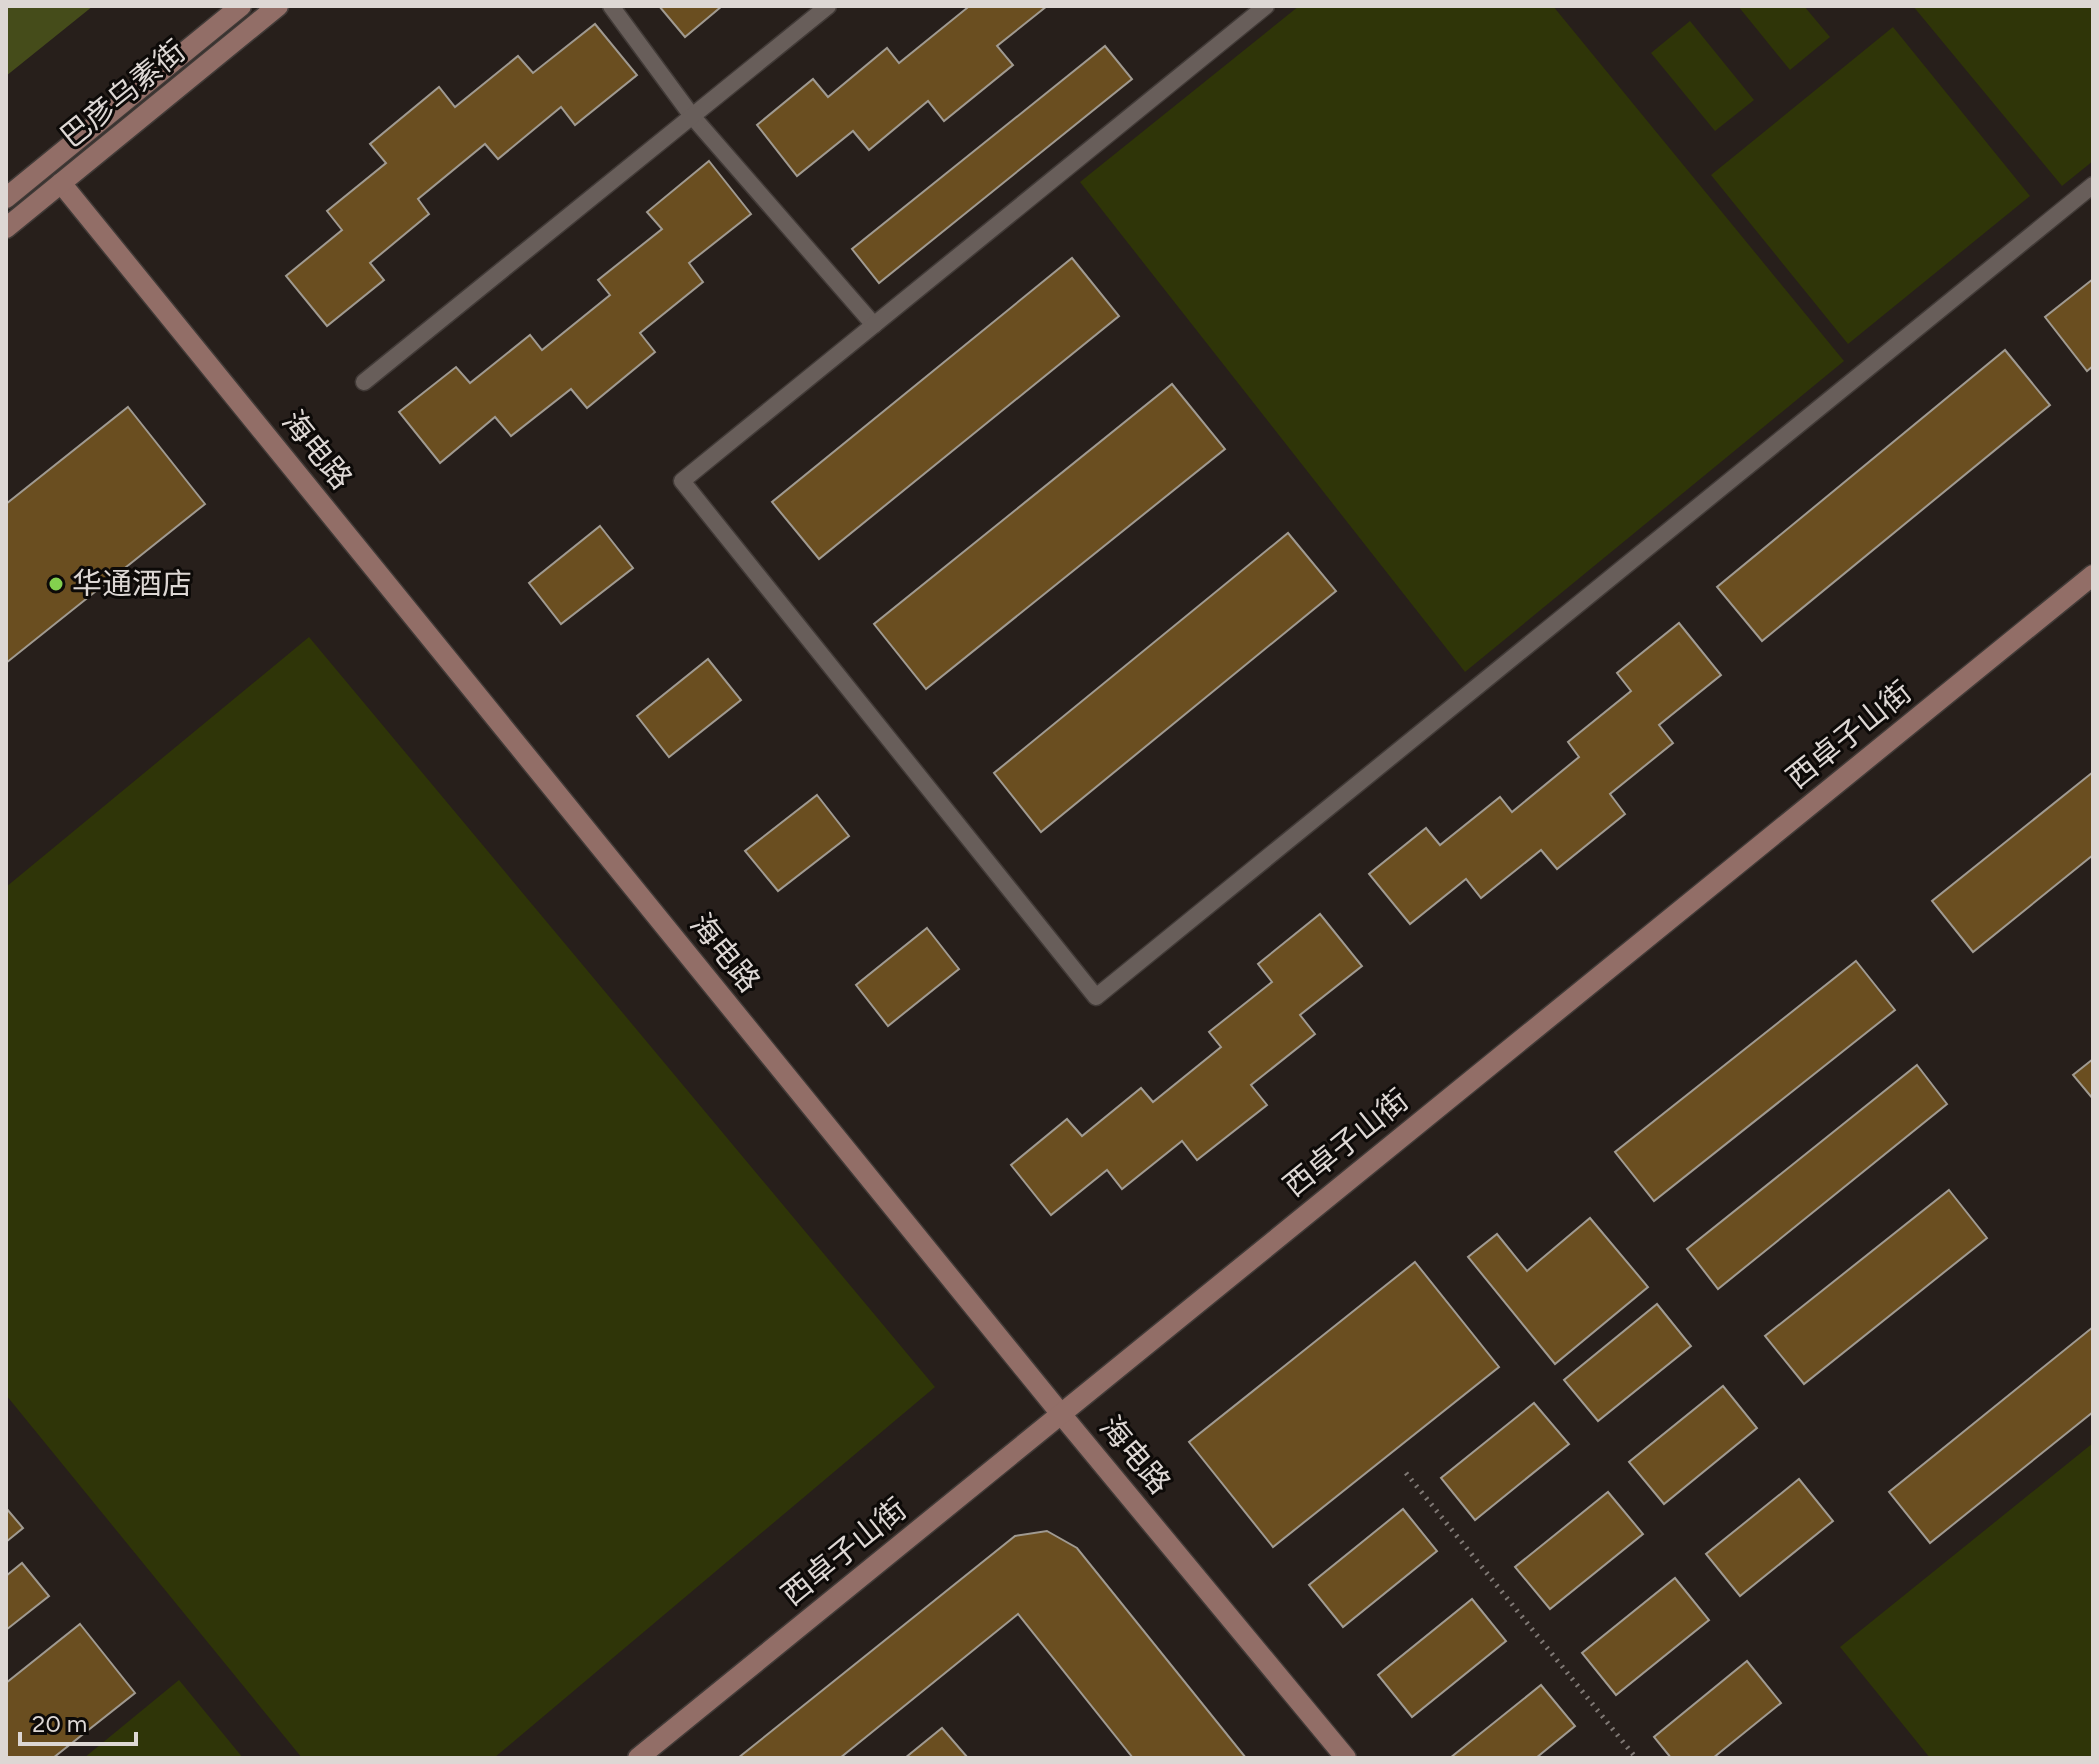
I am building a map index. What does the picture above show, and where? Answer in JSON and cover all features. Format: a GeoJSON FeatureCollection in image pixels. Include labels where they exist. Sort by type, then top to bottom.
{"type":"FeatureCollection","features":[{"type":"Feature","properties":{"kind":"street","name":"巴彦乌素街"},"geometry":{"type":"LineString","coordinates":[[6,198],[241,6]]}},
{"type":"Feature","properties":{"kind":"street","name":"巴彦乌素街"},"geometry":{"type":"LineString","coordinates":[[6,228],[278,6]]}},
{"type":"Feature","properties":{"kind":"street","name":"海电路"},"geometry":{"type":"LineString","coordinates":[[61,183],[1061,1414],[1346,1758]]}},
{"type":"Feature","properties":{"kind":"street","name":"西卓子山街"},"geometry":{"type":"LineString","coordinates":[[638,1758],[2093,575]]}},
{"type":"Feature","properties":{"kind":"lane"},"geometry":{"type":"LineString","coordinates":[[611,6],[692,116],[874,325]]}},
{"type":"Feature","properties":{"kind":"lane"},"geometry":{"type":"LineString","coordinates":[[364,382],[828,6]]}},
{"type":"Feature","properties":{"kind":"lane"},"geometry":{"type":"LineString","coordinates":[[1266,6],[682,481],[1096,997],[2093,185]]}},
{"type":"Feature","properties":{"kind":"path"},"geometry":{"type":"LineString","coordinates":[[1406,1473],[1636,1758]]}},
{"type":"Feature","properties":{"kind":"green space"},"geometry":{"type":"Polygon","coordinates":[[[6,6],[93,6],[6,76],[6,6]]]}},
{"type":"Feature","properties":{"kind":"green space"},"geometry":{"type":"Polygon","coordinates":[[[1299,6],[1553,6],[1844,361],[1465,672],[1080,182],[1299,6]]]}},
{"type":"Feature","properties":{"kind":"green space"},"geometry":{"type":"Polygon","coordinates":[[[1738,6],[1804,6],[1830,37],[1790,70],[1738,6]]]}},
{"type":"Feature","properties":{"kind":"green space"},"geometry":{"type":"Polygon","coordinates":[[[1913,6],[2093,6],[2093,161],[2062,186],[1913,6]]]}},
{"type":"Feature","properties":{"kind":"green space"},"geometry":{"type":"Polygon","coordinates":[[[1690,21],[1754,100],[1715,131],[1651,53],[1690,21]]]}},
{"type":"Feature","properties":{"kind":"green space"},"geometry":{"type":"Polygon","coordinates":[[[1893,27],[2030,196],[1848,344],[1711,175],[1893,27]]]}},
{"type":"Feature","properties":{"kind":"green space"},"geometry":{"type":"Polygon","coordinates":[[[309,637],[935,1387],[494,1758],[302,1758],[6,1395],[6,887],[309,637]]]}},
{"type":"Feature","properties":{"kind":"green space"},"geometry":{"type":"Polygon","coordinates":[[[2093,1443],[2093,1758],[1930,1758],[1840,1647],[2093,1443]]]}},
{"type":"Feature","properties":{"kind":"green space"},"geometry":{"type":"Polygon","coordinates":[[[179,1680],[243,1758],[84,1758],[179,1680]]]}},
{"type":"Feature","properties":{"kind":"building"},"geometry":{"type":"Polygon","coordinates":[[[659,6],[722,6],[685,37],[659,6]]]}},
{"type":"Feature","properties":{"kind":"building"},"geometry":{"type":"Polygon","coordinates":[[[965,6],[1047,6],[997,46],[1013,65],[944,121],[928,101],[869,150],[853,131],[797,176],[757,125],[813,79],[828,97],[887,48],[899,63],[967,8],[965,6]]]}},
{"type":"Feature","properties":{"kind":"building"},"geometry":{"type":"Polygon","coordinates":[[[595,24],[637,75],[575,125],[561,107],[498,159],[485,144],[418,199],[429,214],[370,263],[384,280],[327,326],[286,276],[342,230],[327,211],[386,163],[370,144],[439,87],[455,107],[518,56],[533,73],[595,24]]]}},
{"type":"Feature","properties":{"kind":"building"},"geometry":{"type":"Polygon","coordinates":[[[1105,46],[1132,79],[879,283],[852,249],[1105,46]]]}},
{"type":"Feature","properties":{"kind":"building"},"geometry":{"type":"Polygon","coordinates":[[[709,161],[751,214],[689,263],[703,282],[640,333],[655,352],[587,408],[571,389],[511,436],[495,417],[440,463],[399,412],[456,367],[470,383],[530,335],[542,350],[610,295],[598,280],[662,229],[647,212],[709,161]]]}},
{"type":"Feature","properties":{"kind":"building"},"geometry":{"type":"Polygon","coordinates":[[[1072,258],[1119,316],[819,559],[772,502],[1072,258]]]}},
{"type":"Feature","properties":{"kind":"building"},"geometry":{"type":"Polygon","coordinates":[[[2093,279],[2093,366],[2087,371],[2045,317],[2093,279]]]}},
{"type":"Feature","properties":{"kind":"building"},"geometry":{"type":"Polygon","coordinates":[[[2005,350],[2050,405],[1762,641],[1717,587],[2005,350]]]}},
{"type":"Feature","properties":{"kind":"building"},"geometry":{"type":"Polygon","coordinates":[[[1172,384],[1225,449],[926,689],[874,624],[1172,384]]]}},
{"type":"Feature","properties":{"kind":"building","name":"华通酒店"},"geometry":{"type":"Polygon","coordinates":[[[128,407],[205,504],[6,663],[6,504],[128,407]]]}},
{"type":"Feature","properties":{"kind":"building"},"geometry":{"type":"Polygon","coordinates":[[[600,526],[633,568],[561,624],[529,583],[600,526]]]}},
{"type":"Feature","properties":{"kind":"building"},"geometry":{"type":"Polygon","coordinates":[[[1288,533],[1336,591],[1041,832],[994,773],[1288,533]]]}},
{"type":"Feature","properties":{"kind":"building"},"geometry":{"type":"Polygon","coordinates":[[[1679,623],[1721,675],[1659,725],[1673,743],[1610,794],[1625,814],[1557,869],[1541,850],[1481,898],[1466,879],[1410,924],[1369,874],[1426,828],[1440,845],[1500,797],[1512,812],[1579,757],[1568,742],[1631,691],[1617,673],[1679,623]]]}},
{"type":"Feature","properties":{"kind":"building"},"geometry":{"type":"Polygon","coordinates":[[[708,659],[741,700],[669,757],[637,716],[708,659]]]}},
{"type":"Feature","properties":{"kind":"building"},"geometry":{"type":"Polygon","coordinates":[[[2093,772],[2093,855],[1973,952],[1932,901],[2093,772]]]}},
{"type":"Feature","properties":{"kind":"building"},"geometry":{"type":"Polygon","coordinates":[[[817,795],[849,836],[778,891],[745,851],[817,795]]]}},
{"type":"Feature","properties":{"kind":"building"},"geometry":{"type":"Polygon","coordinates":[[[1320,914],[1362,966],[1300,1015],[1315,1034],[1251,1085],[1267,1105],[1197,1160],[1182,1141],[1122,1189],[1107,1170],[1051,1215],[1011,1165],[1067,1119],[1082,1136],[1141,1088],[1153,1102],[1221,1047],[1209,1032],[1272,982],[1258,964],[1320,914]]]}},
{"type":"Feature","properties":{"kind":"building"},"geometry":{"type":"Polygon","coordinates":[[[927,928],[959,969],[888,1026],[856,985],[927,928]]]}},
{"type":"Feature","properties":{"kind":"building"},"geometry":{"type":"Polygon","coordinates":[[[1856,961],[1895,1010],[1654,1201],[1615,1152],[1856,961]]]}},
{"type":"Feature","properties":{"kind":"building"},"geometry":{"type":"Polygon","coordinates":[[[2093,1059],[2093,1099],[2073,1075],[2093,1059]]]}},
{"type":"Feature","properties":{"kind":"building"},"geometry":{"type":"Polygon","coordinates":[[[1917,1065],[1947,1104],[1718,1289],[1687,1249],[1917,1065]]]}},
{"type":"Feature","properties":{"kind":"building"},"geometry":{"type":"Polygon","coordinates":[[[1949,1190],[1987,1238],[1804,1384],[1765,1336],[1949,1190]]]}},
{"type":"Feature","properties":{"kind":"building"},"geometry":{"type":"Polygon","coordinates":[[[1590,1218],[1648,1287],[1555,1364],[1468,1257],[1497,1234],[1527,1271],[1590,1218]]]}},
{"type":"Feature","properties":{"kind":"building"},"geometry":{"type":"Polygon","coordinates":[[[1415,1262],[1499,1367],[1273,1547],[1189,1442],[1415,1262]]]}},
{"type":"Feature","properties":{"kind":"building"},"geometry":{"type":"Polygon","coordinates":[[[1657,1304],[1691,1346],[1598,1421],[1564,1380],[1657,1304]]]}},
{"type":"Feature","properties":{"kind":"building"},"geometry":{"type":"Polygon","coordinates":[[[2093,1327],[2093,1412],[1930,1543],[1889,1492],[2093,1327]]]}},
{"type":"Feature","properties":{"kind":"building"},"geometry":{"type":"Polygon","coordinates":[[[1723,1386],[1757,1428],[1664,1504],[1629,1462],[1723,1386]]]}},
{"type":"Feature","properties":{"kind":"building"},"geometry":{"type":"Polygon","coordinates":[[[1534,1403],[1569,1444],[1475,1520],[1441,1478],[1534,1403]]]}},
{"type":"Feature","properties":{"kind":"building"},"geometry":{"type":"Polygon","coordinates":[[[1799,1479],[1833,1521],[1740,1596],[1706,1554],[1799,1479]]]}},
{"type":"Feature","properties":{"kind":"building"},"geometry":{"type":"Polygon","coordinates":[[[1608,1492],[1643,1534],[1550,1609],[1515,1567],[1608,1492]]]}},
{"type":"Feature","properties":{"kind":"building"},"geometry":{"type":"Polygon","coordinates":[[[6,1508],[23,1528],[6,1542],[6,1508]]]}},
{"type":"Feature","properties":{"kind":"building"},"geometry":{"type":"Polygon","coordinates":[[[1403,1509],[1437,1551],[1343,1627],[1309,1585],[1403,1509]]]}},
{"type":"Feature","properties":{"kind":"building"},"geometry":{"type":"Polygon","coordinates":[[[1047,1531],[1077,1548],[1246,1758],[1133,1758],[1018,1614],[840,1758],[738,1758],[1015,1536],[1047,1531]]]}},
{"type":"Feature","properties":{"kind":"building"},"geometry":{"type":"Polygon","coordinates":[[[22,1563],[49,1596],[6,1630],[6,1576],[22,1563]]]}},
{"type":"Feature","properties":{"kind":"building"},"geometry":{"type":"Polygon","coordinates":[[[1675,1578],[1709,1620],[1616,1695],[1582,1653],[1675,1578]]]}},
{"type":"Feature","properties":{"kind":"building"},"geometry":{"type":"Polygon","coordinates":[[[1472,1599],[1506,1641],[1412,1717],[1378,1675],[1472,1599]]]}},
{"type":"Feature","properties":{"kind":"building"},"geometry":{"type":"Polygon","coordinates":[[[80,1624],[135,1693],[53,1758],[6,1758],[6,1683],[80,1624]]]}},
{"type":"Feature","properties":{"kind":"building"},"geometry":{"type":"Polygon","coordinates":[[[1747,1661],[1781,1703],[1713,1758],[1671,1758],[1654,1737],[1747,1661]]]}},
{"type":"Feature","properties":{"kind":"building"},"geometry":{"type":"Polygon","coordinates":[[[1541,1685],[1575,1726],[1536,1758],[1450,1758],[1541,1685]]]}},
{"type":"Feature","properties":{"kind":"building"},"geometry":{"type":"Polygon","coordinates":[[[942,1728],[968,1758],[905,1758],[942,1728]]]}},
{"type":"Feature","properties":{"kind":"place","name":"华通酒店"},"geometry":{"type":"Point","coordinates":[56,584]}}]}
